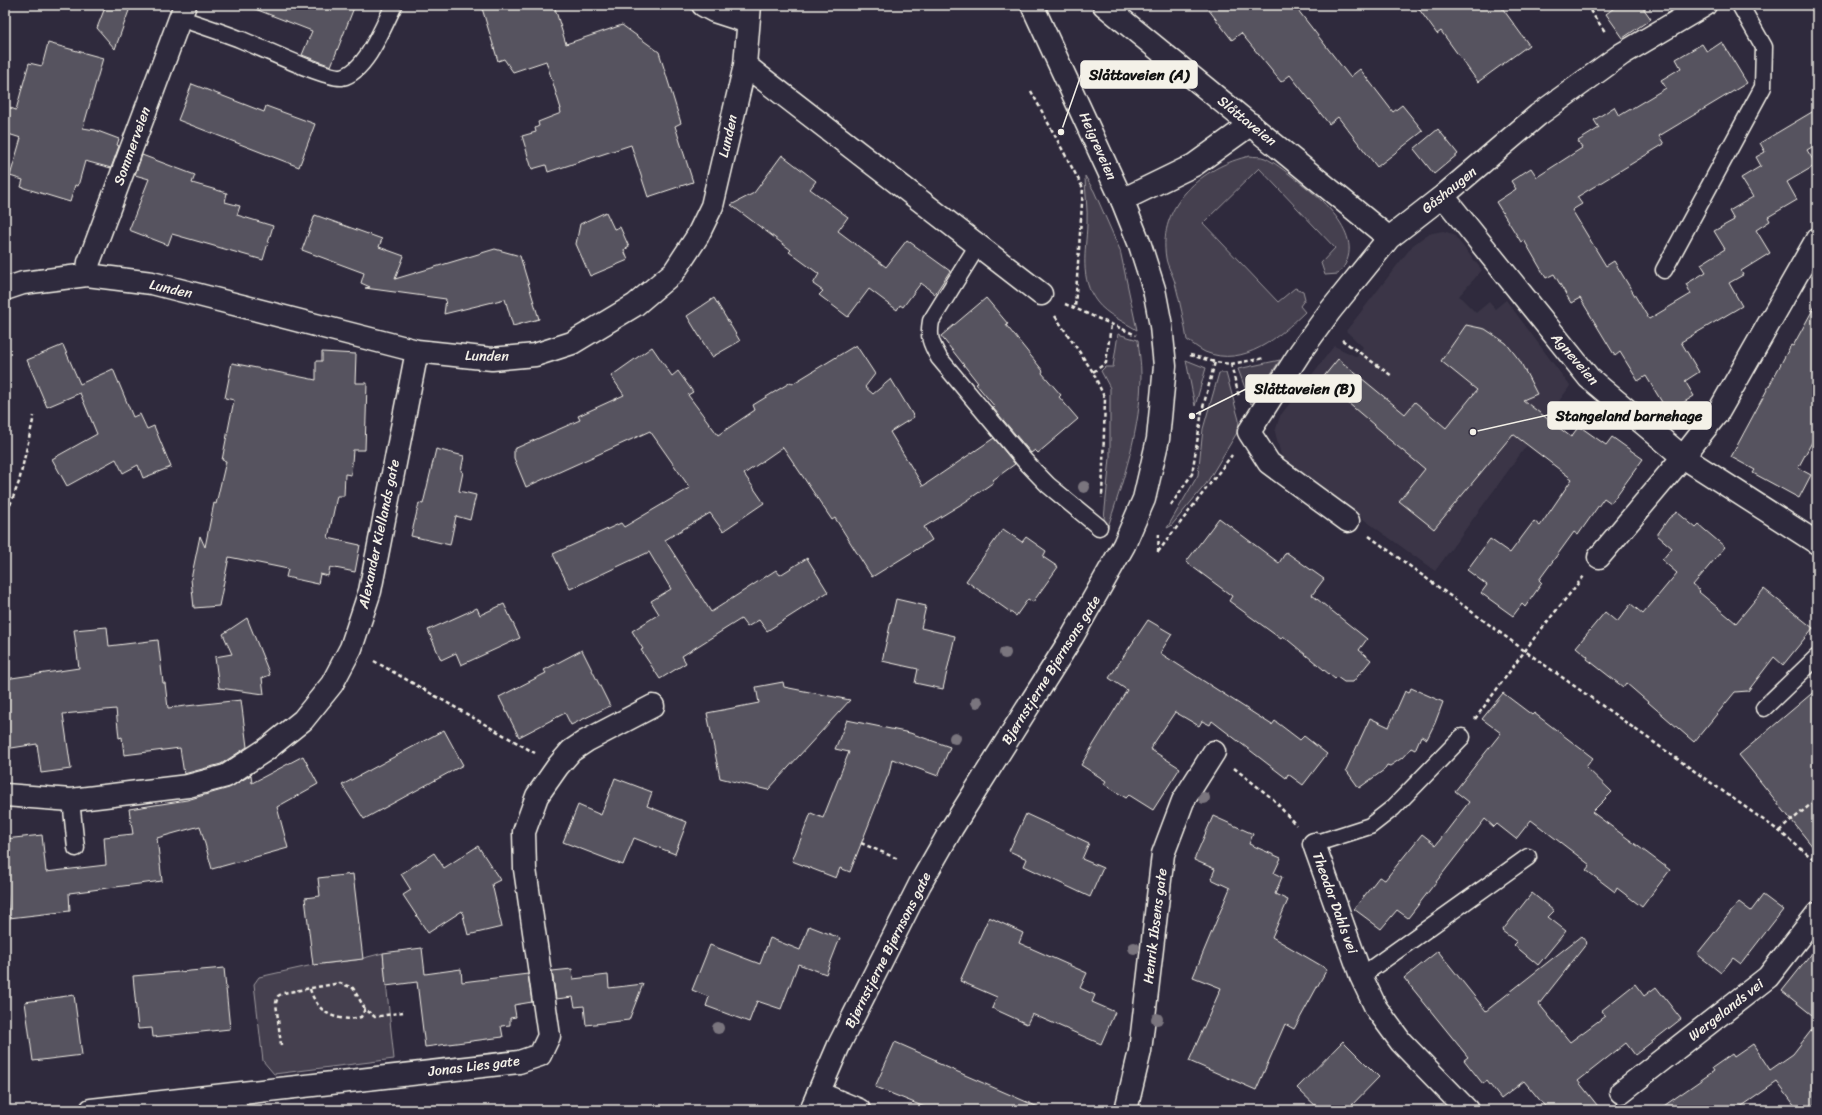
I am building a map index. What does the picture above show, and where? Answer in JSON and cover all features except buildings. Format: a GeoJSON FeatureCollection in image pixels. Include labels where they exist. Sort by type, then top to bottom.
{"type":"FeatureCollection","features":[{"type":"Feature","properties":{"kind":"street"},"geometry":{"type":"LineString","coordinates":[[703,5],[714,11],[749,14]]}},
{"type":"Feature","properties":{"kind":"street","name":"Heigreveien"},"geometry":{"type":"LineString","coordinates":[[1032,5],[1122,200]]}},
{"type":"Feature","properties":{"kind":"street","name":"Gåshaugen"},"geometry":{"type":"LineString","coordinates":[[1249,432],[1301,351],[1389,238],[1443,196],[1538,115],[1622,54],[1705,5]]}},
{"type":"Feature","properties":{"kind":"street","name":"Slåttaveien"},"geometry":{"type":"LineString","coordinates":[[1115,8],[1251,124],[1389,238]]}},
{"type":"Feature","properties":{"kind":"street","name":"Sommerveien"},"geometry":{"type":"LineString","coordinates":[[87,275],[89,262],[182,11]]}},
{"type":"Feature","properties":{"kind":"street","name":"Lunden"},"geometry":{"type":"LineString","coordinates":[[5,289],[23,283],[87,275],[152,283],[417,351],[492,359],[535,355],[572,343],[635,305],[674,272],[697,237],[712,206],[745,65],[749,14]]}},
{"type":"Feature","properties":{"kind":"street"},"geometry":{"type":"LineString","coordinates":[[745,65],[1041,294]]}},
{"type":"Feature","properties":{"kind":"street"},"geometry":{"type":"LineString","coordinates":[[1122,200],[1194,165],[1251,124]]}},
{"type":"Feature","properties":{"kind":"street","name":"Agneveien"},"geometry":{"type":"LineString","coordinates":[[1443,196],[1589,378],[1683,457],[1817,543]]}},
{"type":"Feature","properties":{"kind":"street","name":"Bjørnstjerne Bjørnsons gate"},"geometry":{"type":"LineString","coordinates":[[814,1102],[839,1045],[920,884],[952,828],[1101,589],[1124,545],[1144,499],[1158,439],[1165,366],[1161,326],[1154,289],[1140,246],[1122,200]]}},
{"type":"Feature","properties":{"kind":"street"},"geometry":{"type":"LineString","coordinates":[[1598,558],[1683,457],[1719,411],[1817,239]]}},
{"type":"Feature","properties":{"kind":"street","name":"Alexander Kiellands gate"},"geometry":{"type":"LineString","coordinates":[[5,795],[71,800],[188,786],[226,776],[267,749],[303,720],[332,684],[351,648],[370,591],[417,351]]}},
{"type":"Feature","properties":{"kind":"street"},"geometry":{"type":"LineString","coordinates":[[1249,432],[1269,463],[1348,520]]}},
{"type":"Feature","properties":{"kind":"street","name":"Jonas Lies gate"},"geometry":{"type":"LineString","coordinates":[[103,1109],[519,1062],[540,1055],[549,1036],[525,869],[524,832],[537,796],[558,766],[571,752],[586,741],[653,706]]}},
{"type":"Feature","properties":{"kind":"street","name":"Henrik Ibsens gate"},"geometry":{"type":"LineString","coordinates":[[1126,1110],[1140,1051],[1163,854],[1183,801],[1214,752]]}},
{"type":"Feature","properties":{"kind":"street","name":"Theodor Dahls vei"},"geometry":{"type":"LineString","coordinates":[[1314,844],[1361,976],[1376,1008],[1401,1042],[1467,1110]]}},
{"type":"Feature","properties":{"kind":"street","name":"Wergelands vei"},"geometry":{"type":"LineString","coordinates":[[1620,1092],[1768,977],[1817,914]]}},
{"type":"Feature","properties":{"kind":"street"},"geometry":{"type":"LineString","coordinates":[[814,1102],[859,1110]]}},
{"type":"Feature","properties":{"kind":"lane","name":"Sommerveien"},"geometry":{"type":"LineString","coordinates":[[182,11],[242,40],[326,74],[342,76],[356,69],[368,56],[394,5]]}},
{"type":"Feature","properties":{"kind":"lane"},"geometry":{"type":"LineString","coordinates":[[1664,270],[1763,87],[1764,47],[1740,5]]}},
{"type":"Feature","properties":{"kind":"lane"},"geometry":{"type":"LineString","coordinates":[[978,245],[931,321],[928,334],[932,346],[939,358],[1024,460],[1048,485],[1099,527]]}},
{"type":"Feature","properties":{"kind":"lane"},"geometry":{"type":"LineString","coordinates":[[1764,708],[1817,657]]}},
{"type":"Feature","properties":{"kind":"lane","name":"Theodor Dahls vei"},"geometry":{"type":"LineString","coordinates":[[1314,844],[1370,826],[1393,808],[1462,737]]}},
{"type":"Feature","properties":{"kind":"lane"},"geometry":{"type":"LineString","coordinates":[[71,800],[76,848]]}},
{"type":"Feature","properties":{"kind":"lane"},"geometry":{"type":"LineString","coordinates":[[1361,976],[1528,857]]}},
{"type":"Feature","properties":{"kind":"path"},"geometry":{"type":"LineString","coordinates":[[1586,5],[1622,54]]}},
{"type":"Feature","properties":{"kind":"path"},"geometry":{"type":"LineString","coordinates":[[1031,91],[1083,188],[1075,308]]}},
{"type":"Feature","properties":{"kind":"path"},"geometry":{"type":"LineString","coordinates":[[1041,294],[1138,336]]}},
{"type":"Feature","properties":{"kind":"path"},"geometry":{"type":"LineString","coordinates":[[1041,294],[1093,372],[1105,399],[1099,527]]}},
{"type":"Feature","properties":{"kind":"path"},"geometry":{"type":"LineString","coordinates":[[1093,372],[1106,363],[1111,325]]}},
{"type":"Feature","properties":{"kind":"path"},"geometry":{"type":"LineString","coordinates":[[1320,325],[1392,376]]}},
{"type":"Feature","properties":{"kind":"path"},"geometry":{"type":"LineString","coordinates":[[1189,354],[1215,362],[1231,364],[1301,351]]}},
{"type":"Feature","properties":{"kind":"path"},"geometry":{"type":"LineString","coordinates":[[1168,510],[1192,474],[1202,410],[1215,362]]}},
{"type":"Feature","properties":{"kind":"path"},"geometry":{"type":"LineString","coordinates":[[5,518],[19,482],[34,416]]}},
{"type":"Feature","properties":{"kind":"path"},"geometry":{"type":"LineString","coordinates":[[1160,529],[1158,552],[1249,432]]}},
{"type":"Feature","properties":{"kind":"path"},"geometry":{"type":"LineString","coordinates":[[1348,520],[1525,651],[1779,831],[1817,862]]}},
{"type":"Feature","properties":{"kind":"path"},"geometry":{"type":"LineString","coordinates":[[1462,737],[1525,651],[1598,558]]}},
{"type":"Feature","properties":{"kind":"path"},"geometry":{"type":"LineString","coordinates":[[351,648],[558,766]]}},
{"type":"Feature","properties":{"kind":"path"},"geometry":{"type":"LineString","coordinates":[[1214,752],[1273,799],[1314,844]]}},
{"type":"Feature","properties":{"kind":"path"},"geometry":{"type":"LineString","coordinates":[[1779,831],[1817,799]]}},
{"type":"Feature","properties":{"kind":"path"},"geometry":{"type":"LineString","coordinates":[[861,843],[898,859]]}},
{"type":"Feature","properties":{"kind":"path"},"geometry":{"type":"LineString","coordinates":[[281,1045],[276,1003],[278,996],[283,993],[340,983],[353,988],[365,1009],[375,1017],[403,1012]]}},
{"type":"Feature","properties":{"kind":"path"},"geometry":{"type":"LineString","coordinates":[[310,989],[313,1001],[322,1010],[337,1017],[349,1020],[361,1017],[365,1009]]}},
{"type":"Feature","properties":{"kind":"shaded area"},"geometry":{"type":"Polygon","coordinates":[[[1250,156],[1263,157],[1283,169],[1304,185],[1328,207],[1346,233],[1349,247],[1347,261],[1338,274],[1325,275],[1321,263],[1335,248],[1259,168],[1203,223],[1278,302],[1295,288],[1303,291],[1305,299],[1300,306],[1305,312],[1284,331],[1260,347],[1247,353],[1233,356],[1219,356],[1205,352],[1187,340],[1175,283],[1166,258],[1165,239],[1169,221],[1176,205],[1187,191],[1200,179],[1216,169],[1233,161],[1250,156]]]}},
{"type":"Feature","properties":{"kind":"shaded area"},"geometry":{"type":"Polygon","coordinates":[[[1085,176],[1094,191],[1120,250],[1137,330],[1105,310],[1091,293],[1085,265],[1087,219],[1085,176]]]}},
{"type":"Feature","properties":{"kind":"shaded area"},"geometry":{"type":"Polygon","coordinates":[[[1443,231],[1453,234],[1482,270],[1459,296],[1476,313],[1489,302],[1495,309],[1506,300],[1570,386],[1435,571],[1319,487],[1281,455],[1275,432],[1280,416],[1334,346],[1357,357],[1363,347],[1346,331],[1413,245],[1428,234],[1443,231]]]}},
{"type":"Feature","properties":{"kind":"shaded area"},"geometry":{"type":"Polygon","coordinates":[[[1118,334],[1138,340],[1141,370],[1140,394],[1138,415],[1130,455],[1106,533],[1104,519],[1110,458],[1110,388],[1101,371],[1105,367],[1113,367],[1118,334]]]}},
{"type":"Feature","properties":{"kind":"shaded area"},"geometry":{"type":"Polygon","coordinates":[[[1186,360],[1206,368],[1195,406],[1186,360]]]}},
{"type":"Feature","properties":{"kind":"shaded area"},"geometry":{"type":"Polygon","coordinates":[[[1280,360],[1251,404],[1238,369],[1280,360]]]}},
{"type":"Feature","properties":{"kind":"shaded area"},"geometry":{"type":"Polygon","coordinates":[[[1219,373],[1226,373],[1239,420],[1238,431],[1206,484],[1171,526],[1167,528],[1198,475],[1203,429],[1219,373]]]}},
{"type":"Feature","properties":{"kind":"shaded area"},"geometry":{"type":"Polygon","coordinates":[[[383,953],[394,1059],[274,1074],[263,1061],[254,984],[259,977],[313,965],[356,960],[383,953]]]}},
{"type":"Feature","properties":{"kind":"place","name":"Slåttaveien (A)"},"geometry":{"type":"Point","coordinates":[1061,132]}},
{"type":"Feature","properties":{"kind":"place","name":"Slåttaveien (B)"},"geometry":{"type":"Point","coordinates":[1192,416]}},
{"type":"Feature","properties":{"kind":"place","name":"Stangeland barnehage"},"geometry":{"type":"Point","coordinates":[1473,432]}}]}
